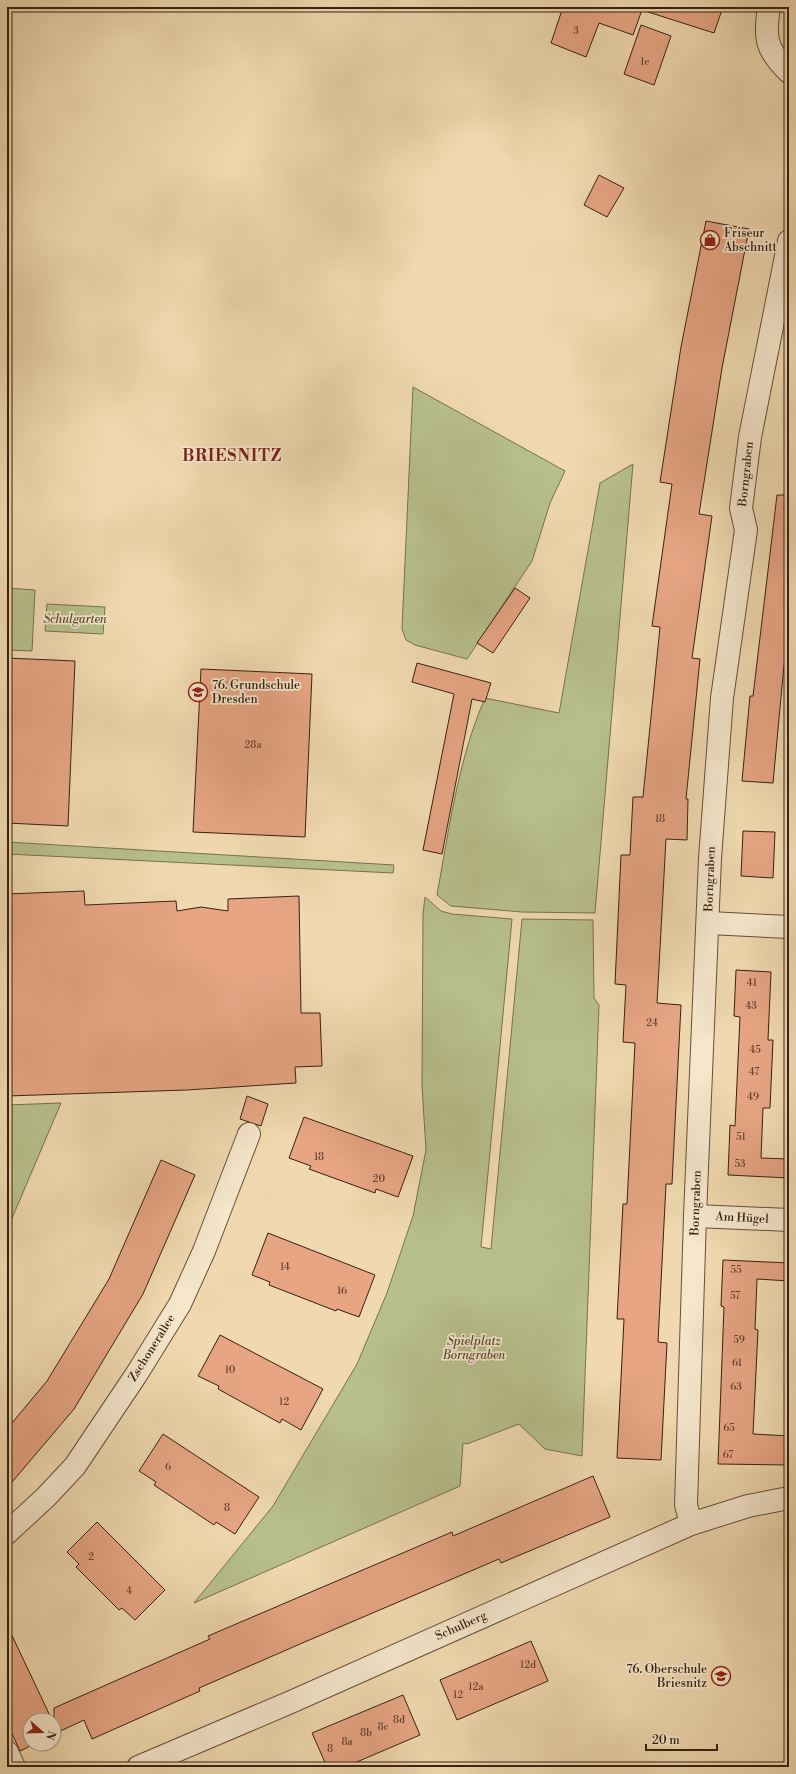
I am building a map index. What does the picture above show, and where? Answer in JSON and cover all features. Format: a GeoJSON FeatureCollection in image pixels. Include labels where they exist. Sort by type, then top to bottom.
{"type":"FeatureCollection","features":[{"type":"Feature","properties":{"kind":"street"},"geometry":{"type":"LineString","coordinates":[[769,7],[767,42],[777,60],[789,72]]}},
{"type":"Feature","properties":{"kind":"street","name":"Borngraben"},"geometry":{"type":"LineString","coordinates":[[691,1524],[686,1505],[695,1216],[709,923],[710,858],[722,698],[746,530],[741,508],[750,437],[789,241]]}},
{"type":"Feature","properties":{"kind":"street"},"geometry":{"type":"LineString","coordinates":[[709,923],[789,928]]}},
{"type":"Feature","properties":{"kind":"street","name":"Zschonerallee"},"geometry":{"type":"LineString","coordinates":[[7,1533],[46,1497],[75,1466],[136,1375],[180,1304],[204,1251],[249,1134]]}},
{"type":"Feature","properties":{"kind":"street","name":"Am Hügel"},"geometry":{"type":"LineString","coordinates":[[695,1216],[789,1220]]}},
{"type":"Feature","properties":{"kind":"street","name":"Schulberg"},"geometry":{"type":"LineString","coordinates":[[138,1767],[291,1702],[691,1524],[748,1506],[789,1498]]}},
{"type":"Feature","properties":{"kind":"street"},"geometry":{"type":"LineString","coordinates":[[7,1752],[14,1767]]}},
{"type":"Feature","properties":{"kind":"green space"},"geometry":{"type":"Polygon","coordinates":[[[413,387],[565,471],[550,503],[532,561],[467,659],[415,645],[406,640],[402,629],[413,387]]]}},
{"type":"Feature","properties":{"kind":"green space"},"geometry":{"type":"Polygon","coordinates":[[[633,464],[595,913],[522,912],[451,906],[437,895],[450,820],[461,770],[485,698],[559,713],[600,483],[633,464]]]}},
{"type":"Feature","properties":{"kind":"green space"},"geometry":{"type":"Polygon","coordinates":[[[7,588],[35,590],[32,651],[7,650],[7,588]]]}},
{"type":"Feature","properties":{"kind":"green space","name":"Schulgarten"},"geometry":{"type":"Polygon","coordinates":[[[47,604],[105,607],[103,634],[45,631],[47,604]]]}},
{"type":"Feature","properties":{"kind":"green space"},"geometry":{"type":"Polygon","coordinates":[[[7,842],[394,865],[393,873],[7,854],[7,842]]]}},
{"type":"Feature","properties":{"kind":"green space","name":"Spielplatz Borngraben"},"geometry":{"type":"Polygon","coordinates":[[[425,897],[441,911],[452,914],[512,919],[481,1247],[491,1249],[522,919],[593,920],[594,998],[599,1005],[582,1456],[545,1449],[519,1424],[467,1444],[463,1443],[460,1486],[194,1603],[273,1506],[357,1364],[387,1293],[413,1216],[426,1150],[422,1086],[423,914],[425,897]]]}},
{"type":"Feature","properties":{"kind":"green space"},"geometry":{"type":"Polygon","coordinates":[[[61,1103],[10,1223],[7,1228],[7,1105],[61,1103]]]}},
{"type":"Feature","properties":{"kind":"building"},"geometry":{"type":"Polygon","coordinates":[[[563,7],[643,7],[633,35],[599,23],[586,57],[551,43],[563,7]]]}},
{"type":"Feature","properties":{"kind":"building"},"geometry":{"type":"Polygon","coordinates":[[[646,7],[723,7],[714,33],[645,11],[646,7]]]}},
{"type":"Feature","properties":{"kind":"building"},"geometry":{"type":"Polygon","coordinates":[[[641,25],[671,36],[654,85],[624,74],[641,25]]]}},
{"type":"Feature","properties":{"kind":"building"},"geometry":{"type":"Polygon","coordinates":[[[599,175],[624,188],[607,217],[584,205],[599,175]]]}},
{"type":"Feature","properties":{"kind":"building"},"geometry":{"type":"Polygon","coordinates":[[[706,221],[749,229],[722,368],[699,514],[712,516],[692,658],[700,659],[686,799],[688,799],[687,840],[666,839],[657,1003],[681,1005],[672,1184],[666,1184],[658,1342],[667,1343],[661,1460],[617,1458],[624,1319],[617,1319],[623,1204],[627,1204],[635,1043],[623,1042],[626,985],[615,984],[621,855],[630,855],[633,797],[643,797],[660,627],[652,626],[672,484],[660,482],[681,347],[706,221]]]}},
{"type":"Feature","properties":{"kind":"building"},"geometry":{"type":"Polygon","coordinates":[[[777,495],[789,495],[789,666],[784,665],[773,783],[742,781],[750,696],[753,696],[777,495]]]}},
{"type":"Feature","properties":{"kind":"building"},"geometry":{"type":"Polygon","coordinates":[[[515,588],[530,598],[493,653],[477,643],[515,588]]]}},
{"type":"Feature","properties":{"kind":"building"},"geometry":{"type":"Polygon","coordinates":[[[7,658],[75,661],[68,826],[7,823],[7,658]]]}},
{"type":"Feature","properties":{"kind":"building"},"geometry":{"type":"Polygon","coordinates":[[[417,663],[491,683],[485,702],[472,699],[442,854],[423,850],[454,694],[412,682],[417,663]]]}},
{"type":"Feature","properties":{"kind":"building"},"geometry":{"type":"Polygon","coordinates":[[[201,669],[312,674],[305,837],[193,832],[201,669]]]}},
{"type":"Feature","properties":{"kind":"building"},"geometry":{"type":"Polygon","coordinates":[[[743,831],[775,832],[773,878],[741,876],[743,831]]]}},
{"type":"Feature","properties":{"kind":"building"},"geometry":{"type":"Polygon","coordinates":[[[84,891],[85,905],[176,901],[177,911],[201,907],[228,911],[228,899],[299,896],[301,1013],[320,1013],[322,1066],[295,1067],[296,1083],[187,1090],[7,1096],[7,894],[84,891]]]}},
{"type":"Feature","properties":{"kind":"building"},"geometry":{"type":"Polygon","coordinates":[[[736,970],[771,972],[768,1040],[773,1040],[770,1108],[763,1108],[761,1158],[789,1159],[789,1178],[728,1175],[730,1125],[735,1126],[740,1017],[734,1016],[736,970]]]}},
{"type":"Feature","properties":{"kind":"building"},"geometry":{"type":"Polygon","coordinates":[[[247,1096],[268,1104],[261,1126],[240,1119],[247,1096]]]}},
{"type":"Feature","properties":{"kind":"building"},"geometry":{"type":"Polygon","coordinates":[[[304,1117],[413,1156],[398,1197],[376,1189],[375,1193],[309,1169],[311,1166],[289,1158],[304,1117]]]}},
{"type":"Feature","properties":{"kind":"building"},"geometry":{"type":"Polygon","coordinates":[[[161,1160],[195,1175],[143,1294],[74,1409],[7,1488],[7,1429],[47,1381],[109,1279],[161,1160]]]}},
{"type":"Feature","properties":{"kind":"building"},"geometry":{"type":"Polygon","coordinates":[[[268,1233],[375,1275],[359,1317],[337,1309],[336,1311],[269,1285],[270,1282],[252,1275],[268,1233]]]}},
{"type":"Feature","properties":{"kind":"building"},"geometry":{"type":"Polygon","coordinates":[[[723,1260],[789,1263],[789,1281],[757,1279],[755,1329],[758,1330],[753,1434],[789,1436],[789,1465],[718,1464],[724,1307],[721,1306],[723,1260]]]}},
{"type":"Feature","properties":{"kind":"building"},"geometry":{"type":"Polygon","coordinates":[[[220,1335],[323,1389],[301,1430],[282,1419],[280,1423],[218,1389],[219,1386],[198,1376],[220,1335]]]}},
{"type":"Feature","properties":{"kind":"building"},"geometry":{"type":"Polygon","coordinates":[[[163,1434],[259,1497],[235,1534],[216,1522],[214,1525],[154,1485],[156,1482],[139,1471],[163,1434]]]}},
{"type":"Feature","properties":{"kind":"building"},"geometry":{"type":"Polygon","coordinates":[[[593,1476],[610,1517],[501,1563],[499,1559],[307,1641],[199,1688],[200,1691],[92,1739],[84,1720],[62,1730],[62,1712],[54,1712],[54,1708],[210,1639],[208,1636],[452,1532],[453,1536],[593,1476]]]}},
{"type":"Feature","properties":{"kind":"building"},"geometry":{"type":"Polygon","coordinates":[[[97,1522],[165,1590],[135,1620],[122,1608],[119,1610],[76,1567],[79,1564],[67,1552],[97,1522]]]}},
{"type":"Feature","properties":{"kind":"building"},"geometry":{"type":"Polygon","coordinates":[[[7,1625],[48,1712],[22,1712],[22,1750],[20,1751],[7,1723],[7,1625]]]}},
{"type":"Feature","properties":{"kind":"building"},"geometry":{"type":"Polygon","coordinates":[[[531,1641],[548,1681],[457,1720],[440,1680],[531,1641]]]}},
{"type":"Feature","properties":{"kind":"building"},"geometry":{"type":"Polygon","coordinates":[[[403,1695],[420,1735],[345,1767],[327,1767],[312,1733],[403,1695]]]}},
{"type":"Feature","properties":{"kind":"place","name":"Friseur Abschnitt"},"geometry":{"type":"Point","coordinates":[710,240]}},
{"type":"Feature","properties":{"kind":"place","name":"76. Grundschule Dresden"},"geometry":{"type":"Point","coordinates":[198,692]}},
{"type":"Feature","properties":{"kind":"place","name":"76. Oberschule Briesnitz"},"geometry":{"type":"Point","coordinates":[721,1676]}},
{"type":"Feature","properties":{"kind":"district","name":"BRIESNITZ"},"geometry":{"type":"Point","coordinates":[232,456]}}]}
